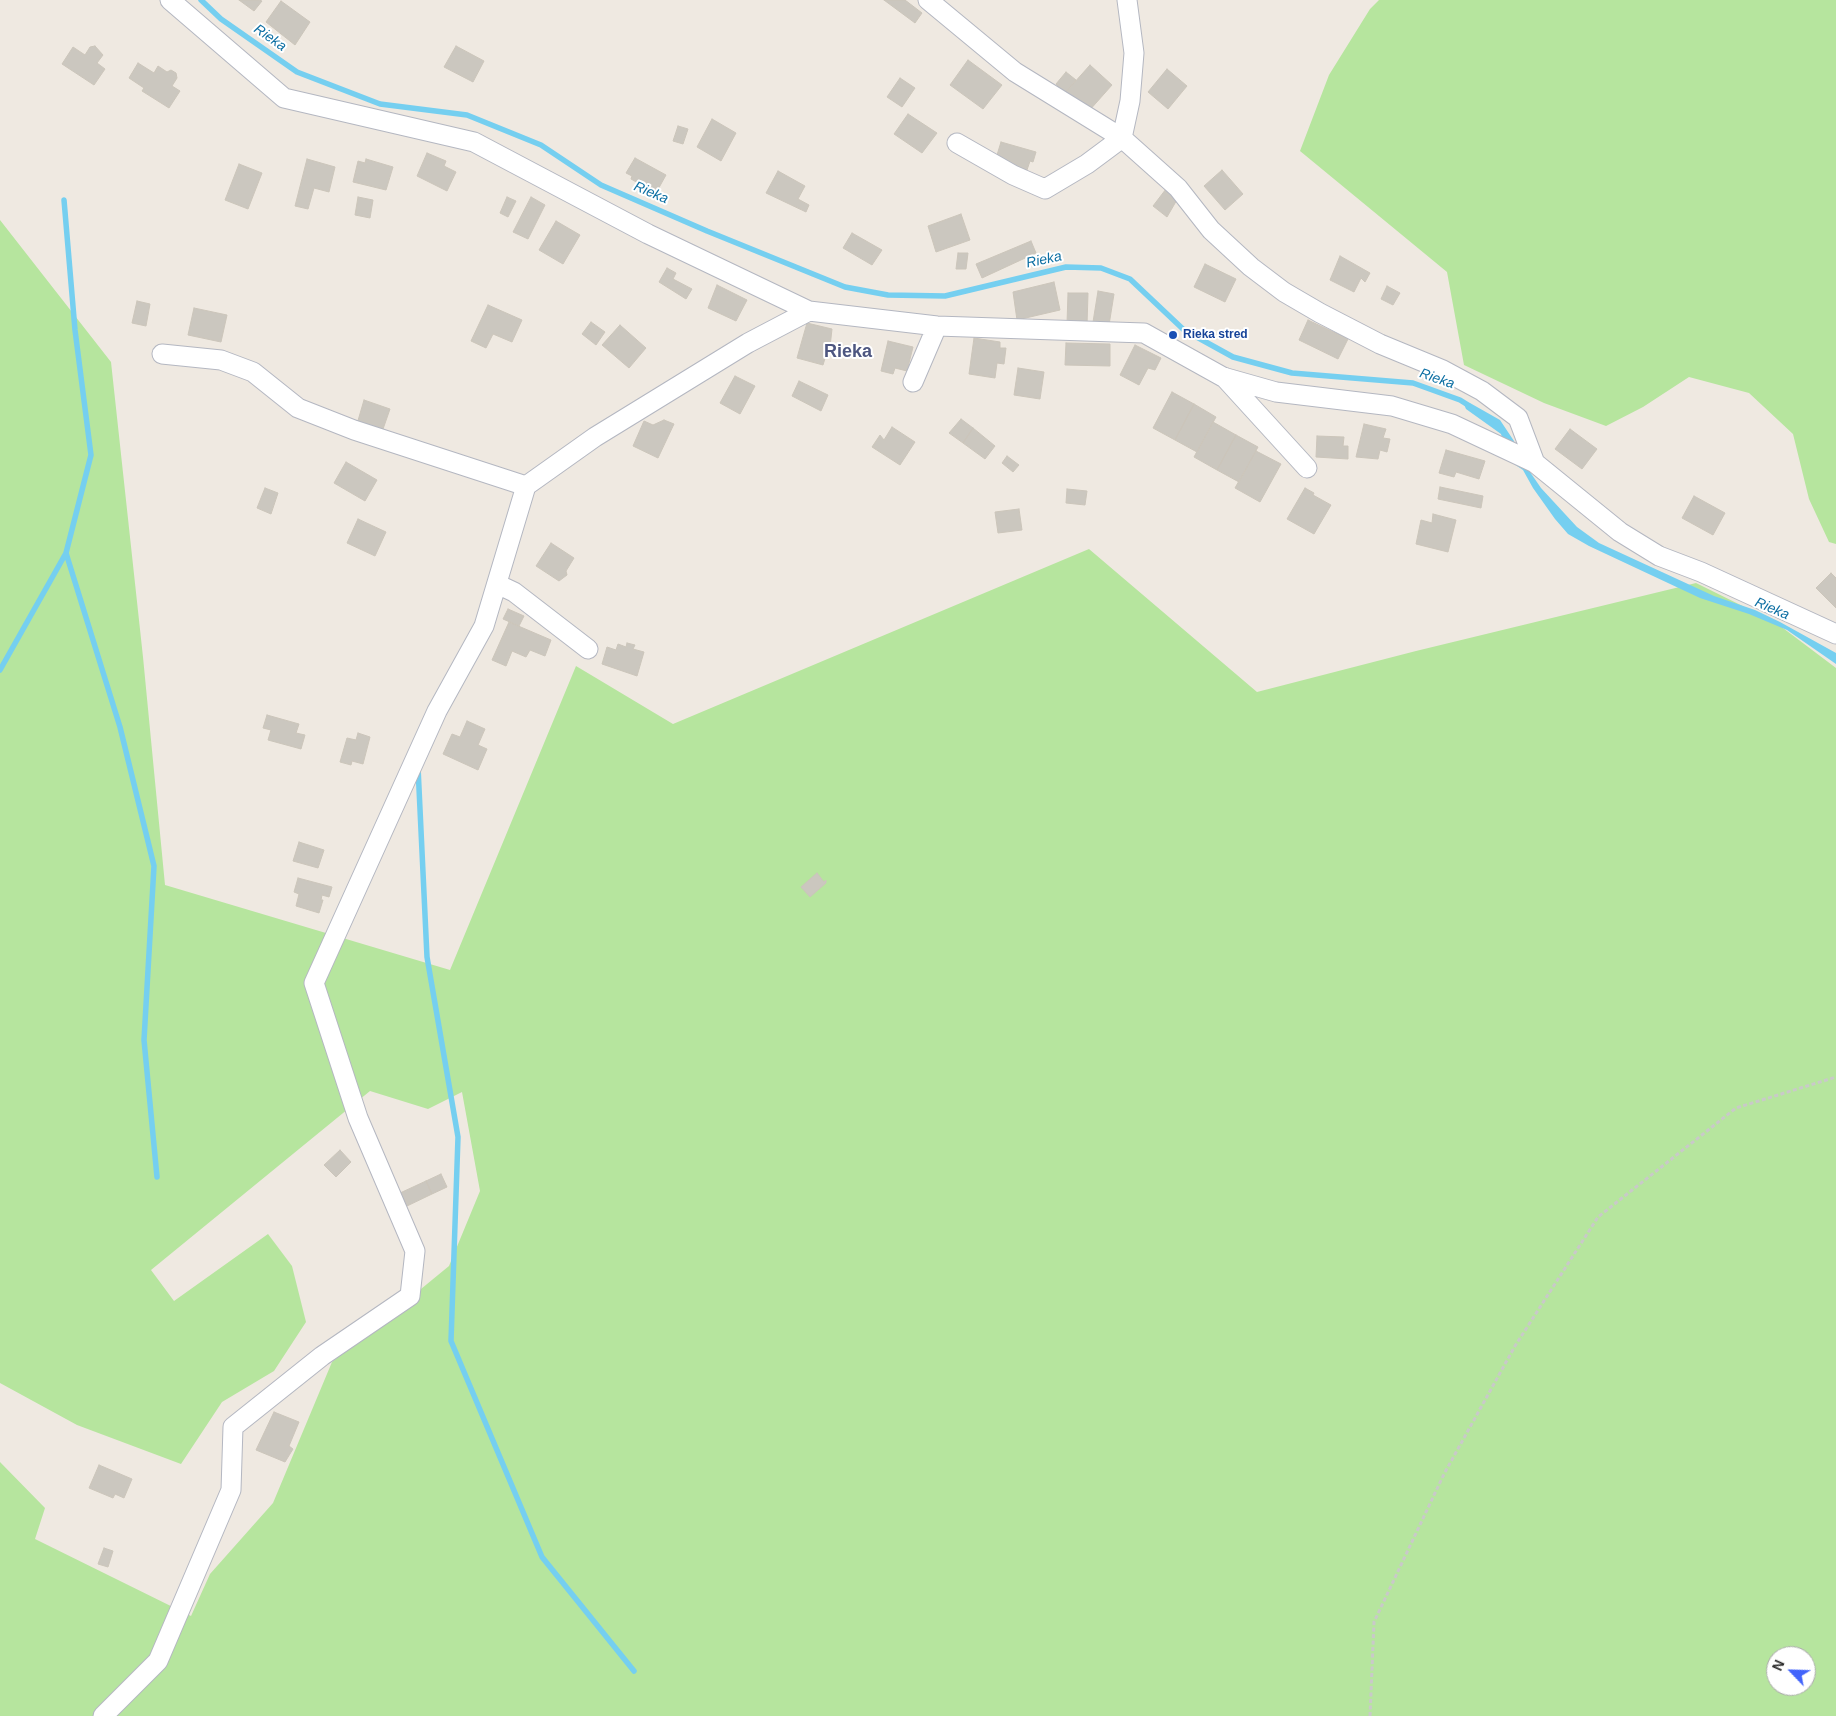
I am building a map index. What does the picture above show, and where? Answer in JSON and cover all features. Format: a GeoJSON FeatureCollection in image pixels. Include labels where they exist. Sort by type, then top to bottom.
{"type":"FeatureCollection","features":[{"type":"Feature","properties":{"kind":"street"},"geometry":{"type":"LineString","coordinates":[[170,0],[284,98],[474,142],[648,234],[809,311],[937,326],[1144,333],[1224,376],[1276,392],[1392,406],[1452,424],[1534,462],[1620,532],[1659,556],[1701,572],[1836,634]]}},
{"type":"Feature","properties":{"kind":"street"},"geometry":{"type":"LineString","coordinates":[[928,0],[1014,72],[1122,138],[1178,188],[1211,230],[1251,267],[1284,292],[1380,344],[1482,391],[1518,418],[1534,462]]}},
{"type":"Feature","properties":{"kind":"street"},"geometry":{"type":"LineString","coordinates":[[957,143],[1013,175],[1045,189],[1088,164],[1122,138],[1130,101],[1134,53],[1127,0]]}},
{"type":"Feature","properties":{"kind":"street"},"geometry":{"type":"LineString","coordinates":[[103,1716],[158,1661],[231,1490],[233,1427],[322,1356],[410,1296],[415,1252],[358,1118],[314,983],[437,711],[484,626],[526,486],[595,437],[748,343],[809,311]]}},
{"type":"Feature","properties":{"kind":"street"},"geometry":{"type":"LineString","coordinates":[[913,382],[937,326]]}},
{"type":"Feature","properties":{"kind":"street"},"geometry":{"type":"LineString","coordinates":[[162,354],[222,360],[253,372],[298,408],[354,430],[526,486]]}},
{"type":"Feature","properties":{"kind":"street"},"geometry":{"type":"LineString","coordinates":[[1224,376],[1307,468]]}},
{"type":"Feature","properties":{"kind":"street"},"geometry":{"type":"LineString","coordinates":[[497,584],[514,592],[588,649]]}},
{"type":"Feature","properties":{"kind":"path"},"geometry":{"type":"LineString","coordinates":[[1370,1716],[1374,1622],[1444,1474],[1515,1346],[1598,1217],[1736,1108],[1836,1077]]}},
{"type":"Feature","properties":{"kind":"green space"},"geometry":{"type":"Polygon","coordinates":[[[1379,0],[1836,0],[1836,544],[1829,542],[1809,499],[1793,434],[1749,393],[1689,377],[1643,407],[1606,426],[1544,403],[1464,365],[1447,272],[1300,151],[1329,75],[1370,9],[1379,0]]]}},
{"type":"Feature","properties":{"kind":"green space"},"geometry":{"type":"Polygon","coordinates":[[[0,220],[111,362],[143,657],[165,885],[450,970],[576,666],[673,724],[1089,549],[1257,692],[1696,583],[1775,622],[1836,668],[1836,1716],[0,1716],[0,1462],[45,1508],[35,1539],[191,1616],[210,1574],[273,1503],[332,1362],[449,1266],[480,1191],[462,1092],[428,1109],[370,1091],[151,1270],[174,1301],[268,1234],[292,1266],[306,1322],[274,1371],[222,1402],[181,1464],[77,1425],[0,1383],[0,220]]]}},
{"type":"Feature","properties":{"kind":"water","name":"Rieka"},"geometry":{"type":"Polygon","coordinates":[[[1463,402],[1470,403],[1500,420],[1514,441],[1519,456],[1541,488],[1577,527],[1599,543],[1714,596],[1755,610],[1780,622],[1836,653],[1836,664],[1787,630],[1749,614],[1700,598],[1589,546],[1568,534],[1533,488],[1523,470],[1508,460],[1501,434],[1466,409],[1463,402]]]}},
{"type":"Feature","properties":{"kind":"building"},"geometry":{"type":"Polygon","coordinates":[[[239,0],[259,0],[262,1],[254,11],[239,0]]]}},
{"type":"Feature","properties":{"kind":"building"},"geometry":{"type":"Polygon","coordinates":[[[884,0],[905,0],[922,13],[915,23],[884,0]]]}},
{"type":"Feature","properties":{"kind":"building"},"geometry":{"type":"Polygon","coordinates":[[[281,1],[310,22],[295,45],[266,22],[281,1]]]}},
{"type":"Feature","properties":{"kind":"building"},"geometry":{"type":"Polygon","coordinates":[[[95,46],[103,55],[97,63],[105,69],[94,85],[62,64],[73,47],[85,55],[90,47],[95,46]]]}},
{"type":"Feature","properties":{"kind":"building"},"geometry":{"type":"Polygon","coordinates":[[[456,46],[484,61],[473,82],[444,67],[456,46]]]}},
{"type":"Feature","properties":{"kind":"building"},"geometry":{"type":"Polygon","coordinates":[[[968,60],[1002,85],[983,109],[950,85],[968,60]]]}},
{"type":"Feature","properties":{"kind":"building"},"geometry":{"type":"Polygon","coordinates":[[[138,63],[154,73],[158,66],[167,72],[171,70],[176,73],[177,78],[172,86],[180,91],[169,108],[142,91],[144,88],[129,78],[138,63]]]}},
{"type":"Feature","properties":{"kind":"building"},"geometry":{"type":"Polygon","coordinates":[[[1090,65],[1112,85],[1088,112],[1065,93],[1090,65]]]}},
{"type":"Feature","properties":{"kind":"building"},"geometry":{"type":"Polygon","coordinates":[[[1167,69],[1187,86],[1168,109],[1148,92],[1167,69]]]}},
{"type":"Feature","properties":{"kind":"building"},"geometry":{"type":"Polygon","coordinates":[[[1066,72],[1076,80],[1065,93],[1056,84],[1066,72]]]}},
{"type":"Feature","properties":{"kind":"building"},"geometry":{"type":"Polygon","coordinates":[[[900,78],[915,88],[902,107],[887,97],[900,78]]]}},
{"type":"Feature","properties":{"kind":"building"},"geometry":{"type":"Polygon","coordinates":[[[908,114],[937,133],[922,153],[894,134],[908,114]]]}},
{"type":"Feature","properties":{"kind":"building"},"geometry":{"type":"Polygon","coordinates":[[[712,119],[736,133],[721,161],[697,147],[712,119]]]}},
{"type":"Feature","properties":{"kind":"building"},"geometry":{"type":"Polygon","coordinates":[[[678,126],[688,129],[683,144],[673,141],[678,126]]]}},
{"type":"Feature","properties":{"kind":"building"},"geometry":{"type":"Polygon","coordinates":[[[1001,142],[1036,152],[1033,162],[1030,161],[1027,170],[999,162],[1000,156],[997,155],[1001,142]]]}},
{"type":"Feature","properties":{"kind":"building"},"geometry":{"type":"Polygon","coordinates":[[[427,153],[446,161],[444,166],[456,172],[447,191],[417,176],[427,153]]]}},
{"type":"Feature","properties":{"kind":"building"},"geometry":{"type":"Polygon","coordinates":[[[635,158],[666,175],[656,193],[631,179],[632,176],[626,173],[635,158]]]}},
{"type":"Feature","properties":{"kind":"building"},"geometry":{"type":"Polygon","coordinates":[[[307,159],[335,167],[329,192],[314,188],[308,209],[295,206],[307,159]]]}},
{"type":"Feature","properties":{"kind":"building"},"geometry":{"type":"Polygon","coordinates":[[[366,159],[393,167],[386,190],[353,182],[358,161],[365,163],[366,159]]]}},
{"type":"Feature","properties":{"kind":"building"},"geometry":{"type":"Polygon","coordinates":[[[239,164],[262,173],[248,209],[225,200],[239,164]]]}},
{"type":"Feature","properties":{"kind":"building"},"geometry":{"type":"Polygon","coordinates":[[[1222,170],[1243,194],[1225,210],[1204,186],[1222,170]]]}},
{"type":"Feature","properties":{"kind":"building"},"geometry":{"type":"Polygon","coordinates":[[[778,171],[805,186],[798,199],[809,205],[806,212],[766,193],[778,171]]]}},
{"type":"Feature","properties":{"kind":"building"},"geometry":{"type":"Polygon","coordinates":[[[1166,189],[1178,198],[1167,217],[1153,206],[1166,189]]]}},
{"type":"Feature","properties":{"kind":"building"},"geometry":{"type":"Polygon","coordinates":[[[358,197],[373,200],[370,218],[355,215],[358,197]]]}},
{"type":"Feature","properties":{"kind":"building"},"geometry":{"type":"Polygon","coordinates":[[[507,197],[516,201],[508,217],[500,213],[507,197]]]}},
{"type":"Feature","properties":{"kind":"building"},"geometry":{"type":"Polygon","coordinates":[[[531,197],[545,205],[528,239],[513,232],[531,197]]]}},
{"type":"Feature","properties":{"kind":"building"},"geometry":{"type":"Polygon","coordinates":[[[961,214],[970,240],[936,252],[928,226],[961,214]]]}},
{"type":"Feature","properties":{"kind":"building"},"geometry":{"type":"Polygon","coordinates":[[[556,221],[580,235],[563,264],[539,250],[556,221]]]}},
{"type":"Feature","properties":{"kind":"building"},"geometry":{"type":"Polygon","coordinates":[[[852,233],[882,250],[872,265],[843,248],[852,233]]]}},
{"type":"Feature","properties":{"kind":"building"},"geometry":{"type":"Polygon","coordinates":[[[1031,241],[1036,253],[982,278],[976,264],[1031,241]]]}},
{"type":"Feature","properties":{"kind":"building"},"geometry":{"type":"Polygon","coordinates":[[[958,253],[968,253],[966,269],[956,269],[958,253]]]}},
{"type":"Feature","properties":{"kind":"building"},"geometry":{"type":"Polygon","coordinates":[[[1340,256],[1370,273],[1365,282],[1361,278],[1354,292],[1330,280],[1340,256]]]}},
{"type":"Feature","properties":{"kind":"building"},"geometry":{"type":"Polygon","coordinates":[[[1205,264],[1236,279],[1225,302],[1194,287],[1205,264]]]}},
{"type":"Feature","properties":{"kind":"building"},"geometry":{"type":"Polygon","coordinates":[[[667,268],[676,273],[673,279],[692,289],[686,299],[659,282],[667,268]]]}},
{"type":"Feature","properties":{"kind":"building"},"geometry":{"type":"Polygon","coordinates":[[[1054,282],[1060,310],[1017,320],[1013,292],[1054,282]]]}},
{"type":"Feature","properties":{"kind":"building"},"geometry":{"type":"Polygon","coordinates":[[[717,285],[747,300],[736,321],[708,308],[717,285]]]}},
{"type":"Feature","properties":{"kind":"building"},"geometry":{"type":"Polygon","coordinates":[[[1387,286],[1400,293],[1393,305],[1381,299],[1387,286]]]}},
{"type":"Feature","properties":{"kind":"building"},"geometry":{"type":"Polygon","coordinates":[[[1098,291],[1114,294],[1109,325],[1093,322],[1098,291]]]}},
{"type":"Feature","properties":{"kind":"building"},"geometry":{"type":"Polygon","coordinates":[[[1068,293],[1088,293],[1087,325],[1067,324],[1068,293]]]}},
{"type":"Feature","properties":{"kind":"building"},"geometry":{"type":"Polygon","coordinates":[[[137,301],[150,304],[146,326],[132,323],[137,301]]]}},
{"type":"Feature","properties":{"kind":"building"},"geometry":{"type":"Polygon","coordinates":[[[488,305],[522,320],[512,342],[493,334],[486,348],[471,341],[488,305]]]}},
{"type":"Feature","properties":{"kind":"building"},"geometry":{"type":"Polygon","coordinates":[[[194,308],[227,315],[221,342],[188,335],[194,308]]]}},
{"type":"Feature","properties":{"kind":"building"},"geometry":{"type":"Polygon","coordinates":[[[1308,320],[1348,339],[1338,359],[1299,340],[1308,320]]]}},
{"type":"Feature","properties":{"kind":"building"},"geometry":{"type":"Polygon","coordinates":[[[591,322],[605,332],[596,345],[582,334],[591,322]]]}},
{"type":"Feature","properties":{"kind":"building"},"geometry":{"type":"Polygon","coordinates":[[[807,323],[832,329],[829,356],[826,355],[823,365],[797,358],[807,323]]]}},
{"type":"Feature","properties":{"kind":"building"},"geometry":{"type":"Polygon","coordinates":[[[620,325],[646,348],[629,368],[602,345],[620,325]]]}},
{"type":"Feature","properties":{"kind":"building"},"geometry":{"type":"Polygon","coordinates":[[[974,338],[1000,342],[1000,348],[1006,348],[1004,364],[997,363],[995,378],[969,374],[974,338]]]}},
{"type":"Feature","properties":{"kind":"building"},"geometry":{"type":"Polygon","coordinates":[[[888,341],[913,347],[907,371],[895,368],[893,374],[881,371],[888,341]]]}},
{"type":"Feature","properties":{"kind":"building"},"geometry":{"type":"Polygon","coordinates":[[[1066,343],[1110,344],[1110,366],[1065,365],[1066,343]]]}},
{"type":"Feature","properties":{"kind":"building"},"geometry":{"type":"Polygon","coordinates":[[[1135,345],[1161,358],[1155,370],[1148,368],[1139,385],[1120,375],[1135,345]]]}},
{"type":"Feature","properties":{"kind":"building"},"geometry":{"type":"Polygon","coordinates":[[[1018,368],[1044,372],[1040,399],[1014,395],[1018,368]]]}},
{"type":"Feature","properties":{"kind":"building"},"geometry":{"type":"Polygon","coordinates":[[[735,376],[755,386],[740,414],[720,403],[735,376]]]}},
{"type":"Feature","properties":{"kind":"building"},"geometry":{"type":"Polygon","coordinates":[[[799,381],[828,395],[821,411],[792,396],[799,381]]]}},
{"type":"Feature","properties":{"kind":"building"},"geometry":{"type":"Polygon","coordinates":[[[1172,392],[1194,404],[1175,440],[1153,428],[1172,392]]]}},
{"type":"Feature","properties":{"kind":"building"},"geometry":{"type":"Polygon","coordinates":[[[364,400],[390,409],[382,432],[357,424],[364,400]]]}},
{"type":"Feature","properties":{"kind":"building"},"geometry":{"type":"Polygon","coordinates":[[[1194,404],[1216,417],[1197,452],[1175,440],[1194,404]]]}},
{"type":"Feature","properties":{"kind":"building"},"geometry":{"type":"Polygon","coordinates":[[[961,419],[973,428],[963,443],[949,433],[961,419]]]}},
{"type":"Feature","properties":{"kind":"building"},"geometry":{"type":"Polygon","coordinates":[[[664,420],[674,424],[658,458],[633,446],[644,421],[653,425],[664,420]]]}},
{"type":"Feature","properties":{"kind":"building"},"geometry":{"type":"Polygon","coordinates":[[[1213,422],[1236,435],[1217,470],[1194,457],[1213,422]]]}},
{"type":"Feature","properties":{"kind":"building"},"geometry":{"type":"Polygon","coordinates":[[[1364,424],[1386,429],[1383,438],[1390,439],[1387,452],[1380,450],[1378,459],[1356,457],[1364,424]]]}},
{"type":"Feature","properties":{"kind":"building"},"geometry":{"type":"Polygon","coordinates":[[[892,427],[915,442],[900,465],[872,447],[880,435],[884,440],[892,427]]]}},
{"type":"Feature","properties":{"kind":"building"},"geometry":{"type":"Polygon","coordinates":[[[973,428],[995,446],[985,459],[963,443],[973,428]]]}},
{"type":"Feature","properties":{"kind":"building"},"geometry":{"type":"Polygon","coordinates":[[[1570,429],[1597,449],[1582,469],[1555,449],[1570,429]]]}},
{"type":"Feature","properties":{"kind":"building"},"geometry":{"type":"Polygon","coordinates":[[[1236,435],[1258,447],[1239,482],[1217,470],[1236,435]]]}},
{"type":"Feature","properties":{"kind":"building"},"geometry":{"type":"Polygon","coordinates":[[[1317,436],[1344,437],[1343,446],[1348,446],[1348,459],[1316,457],[1317,436]]]}},
{"type":"Feature","properties":{"kind":"building"},"geometry":{"type":"Polygon","coordinates":[[[1446,450],[1485,461],[1479,479],[1456,472],[1454,477],[1439,473],[1446,450]]]}},
{"type":"Feature","properties":{"kind":"building"},"geometry":{"type":"Polygon","coordinates":[[[1256,451],[1281,464],[1260,502],[1235,488],[1256,451]]]}},
{"type":"Feature","properties":{"kind":"building"},"geometry":{"type":"Polygon","coordinates":[[[1007,456],[1019,465],[1013,472],[1002,463],[1007,456]]]}},
{"type":"Feature","properties":{"kind":"building"},"geometry":{"type":"Polygon","coordinates":[[[346,462],[377,480],[365,501],[334,483],[346,462]]]}},
{"type":"Feature","properties":{"kind":"building"},"geometry":{"type":"Polygon","coordinates":[[[1440,487],[1483,496],[1481,508],[1438,499],[1440,487]]]}},
{"type":"Feature","properties":{"kind":"building"},"geometry":{"type":"Polygon","coordinates":[[[265,488],[278,493],[271,514],[257,508],[265,488]]]}},
{"type":"Feature","properties":{"kind":"building"},"geometry":{"type":"Polygon","coordinates":[[[1305,488],[1331,505],[1314,534],[1287,519],[1305,488]]]}},
{"type":"Feature","properties":{"kind":"building"},"geometry":{"type":"Polygon","coordinates":[[[1067,489],[1087,491],[1085,505],[1066,503],[1067,489]]]}},
{"type":"Feature","properties":{"kind":"building"},"geometry":{"type":"Polygon","coordinates":[[[1694,496],[1725,513],[1713,535],[1682,518],[1694,496]]]}},
{"type":"Feature","properties":{"kind":"building"},"geometry":{"type":"Polygon","coordinates":[[[1019,509],[1022,530],[998,533],[995,512],[1019,509]]]}},
{"type":"Feature","properties":{"kind":"building"},"geometry":{"type":"Polygon","coordinates":[[[1433,514],[1456,520],[1448,552],[1416,544],[1421,520],[1432,523],[1433,514]]]}},
{"type":"Feature","properties":{"kind":"building"},"geometry":{"type":"Polygon","coordinates":[[[358,519],[386,532],[375,556],[347,543],[358,519]]]}},
{"type":"Feature","properties":{"kind":"building"},"geometry":{"type":"Polygon","coordinates":[[[551,543],[574,558],[566,571],[567,575],[559,581],[536,566],[551,543]]]}},
{"type":"Feature","properties":{"kind":"building"},"geometry":{"type":"Polygon","coordinates":[[[1831,573],[1836,578],[1836,608],[1816,588],[1831,573]]]}},
{"type":"Feature","properties":{"kind":"building"},"geometry":{"type":"Polygon","coordinates":[[[508,609],[524,616],[519,626],[503,619],[508,609]]]}},
{"type":"Feature","properties":{"kind":"building"},"geometry":{"type":"Polygon","coordinates":[[[509,622],[551,640],[545,656],[530,650],[526,657],[512,651],[506,666],[492,660],[509,622]]]}},
{"type":"Feature","properties":{"kind":"building"},"geometry":{"type":"Polygon","coordinates":[[[627,643],[635,645],[633,649],[644,652],[637,676],[602,664],[607,647],[616,650],[618,644],[626,647],[627,643]]]}},
{"type":"Feature","properties":{"kind":"building"},"geometry":{"type":"Polygon","coordinates":[[[267,715],[299,724],[296,733],[305,735],[301,749],[268,740],[271,730],[263,728],[267,715]]]}},
{"type":"Feature","properties":{"kind":"building"},"geometry":{"type":"Polygon","coordinates":[[[467,721],[485,729],[478,745],[487,749],[478,770],[443,754],[452,734],[460,737],[467,721]]]}},
{"type":"Feature","properties":{"kind":"building"},"geometry":{"type":"Polygon","coordinates":[[[358,733],[370,737],[363,764],[352,761],[351,765],[340,762],[347,738],[356,740],[358,733]]]}},
{"type":"Feature","properties":{"kind":"building"},"geometry":{"type":"Polygon","coordinates":[[[299,842],[324,850],[318,868],[293,861],[299,842]]]}},
{"type":"Feature","properties":{"kind":"building"},"geometry":{"type":"Polygon","coordinates":[[[817,873],[824,882],[826,880],[826,883],[810,897],[801,887],[817,873]]]}},
{"type":"Feature","properties":{"kind":"building"},"geometry":{"type":"Polygon","coordinates":[[[298,878],[332,887],[329,897],[322,895],[321,900],[323,900],[319,913],[296,906],[299,894],[294,892],[298,878]]]}},
{"type":"Feature","properties":{"kind":"building"},"geometry":{"type":"Polygon","coordinates":[[[340,1150],[351,1162],[336,1177],[324,1165],[340,1150]]]}},
{"type":"Feature","properties":{"kind":"building"},"geometry":{"type":"Polygon","coordinates":[[[441,1174],[447,1187],[432,1194],[426,1181],[441,1174]]]}},
{"type":"Feature","properties":{"kind":"building"},"geometry":{"type":"Polygon","coordinates":[[[426,1181],[432,1194],[407,1206],[400,1193],[426,1181]]]}},
{"type":"Feature","properties":{"kind":"building"},"geometry":{"type":"Polygon","coordinates":[[[274,1412],[299,1422],[289,1446],[293,1449],[285,1462],[256,1450],[274,1412]]]}},
{"type":"Feature","properties":{"kind":"building"},"geometry":{"type":"Polygon","coordinates":[[[99,1465],[132,1479],[124,1498],[115,1494],[113,1498],[89,1488],[99,1465]]]}},
{"type":"Feature","properties":{"kind":"building"},"geometry":{"type":"Polygon","coordinates":[[[104,1548],[113,1551],[108,1567],[98,1564],[104,1548]]]}},
{"type":"Feature","properties":{"kind":"waterway","name":"Rieka"},"geometry":{"type":"LineString","coordinates":[[201,0],[221,19],[297,72],[380,104],[467,115],[541,145],[601,185],[707,231],[845,287],[888,295],[945,296],[1066,267],[1101,268],[1130,279],[1184,330],[1233,357],[1292,373],[1413,383],[1460,400],[1468,405]]}},
{"type":"Feature","properties":{"kind":"waterway"},"geometry":{"type":"LineString","coordinates":[[64,200],[75,330],[91,455],[66,553],[120,727],[154,866],[144,1040],[157,1177]]}},
{"type":"Feature","properties":{"kind":"waterway"},"geometry":{"type":"LineString","coordinates":[[0,670],[66,553]]}},
{"type":"Feature","properties":{"kind":"waterway"},"geometry":{"type":"LineString","coordinates":[[418,767],[427,957],[458,1137],[451,1341],[542,1557],[634,1671]]}},
{"type":"Feature","properties":{"kind":"place","name":"Rieka stred"},"geometry":{"type":"Point","coordinates":[1173,335]}},
{"type":"Feature","properties":{"kind":"district","name":"Rieka"},"geometry":{"type":"Point","coordinates":[848,352]}}]}
